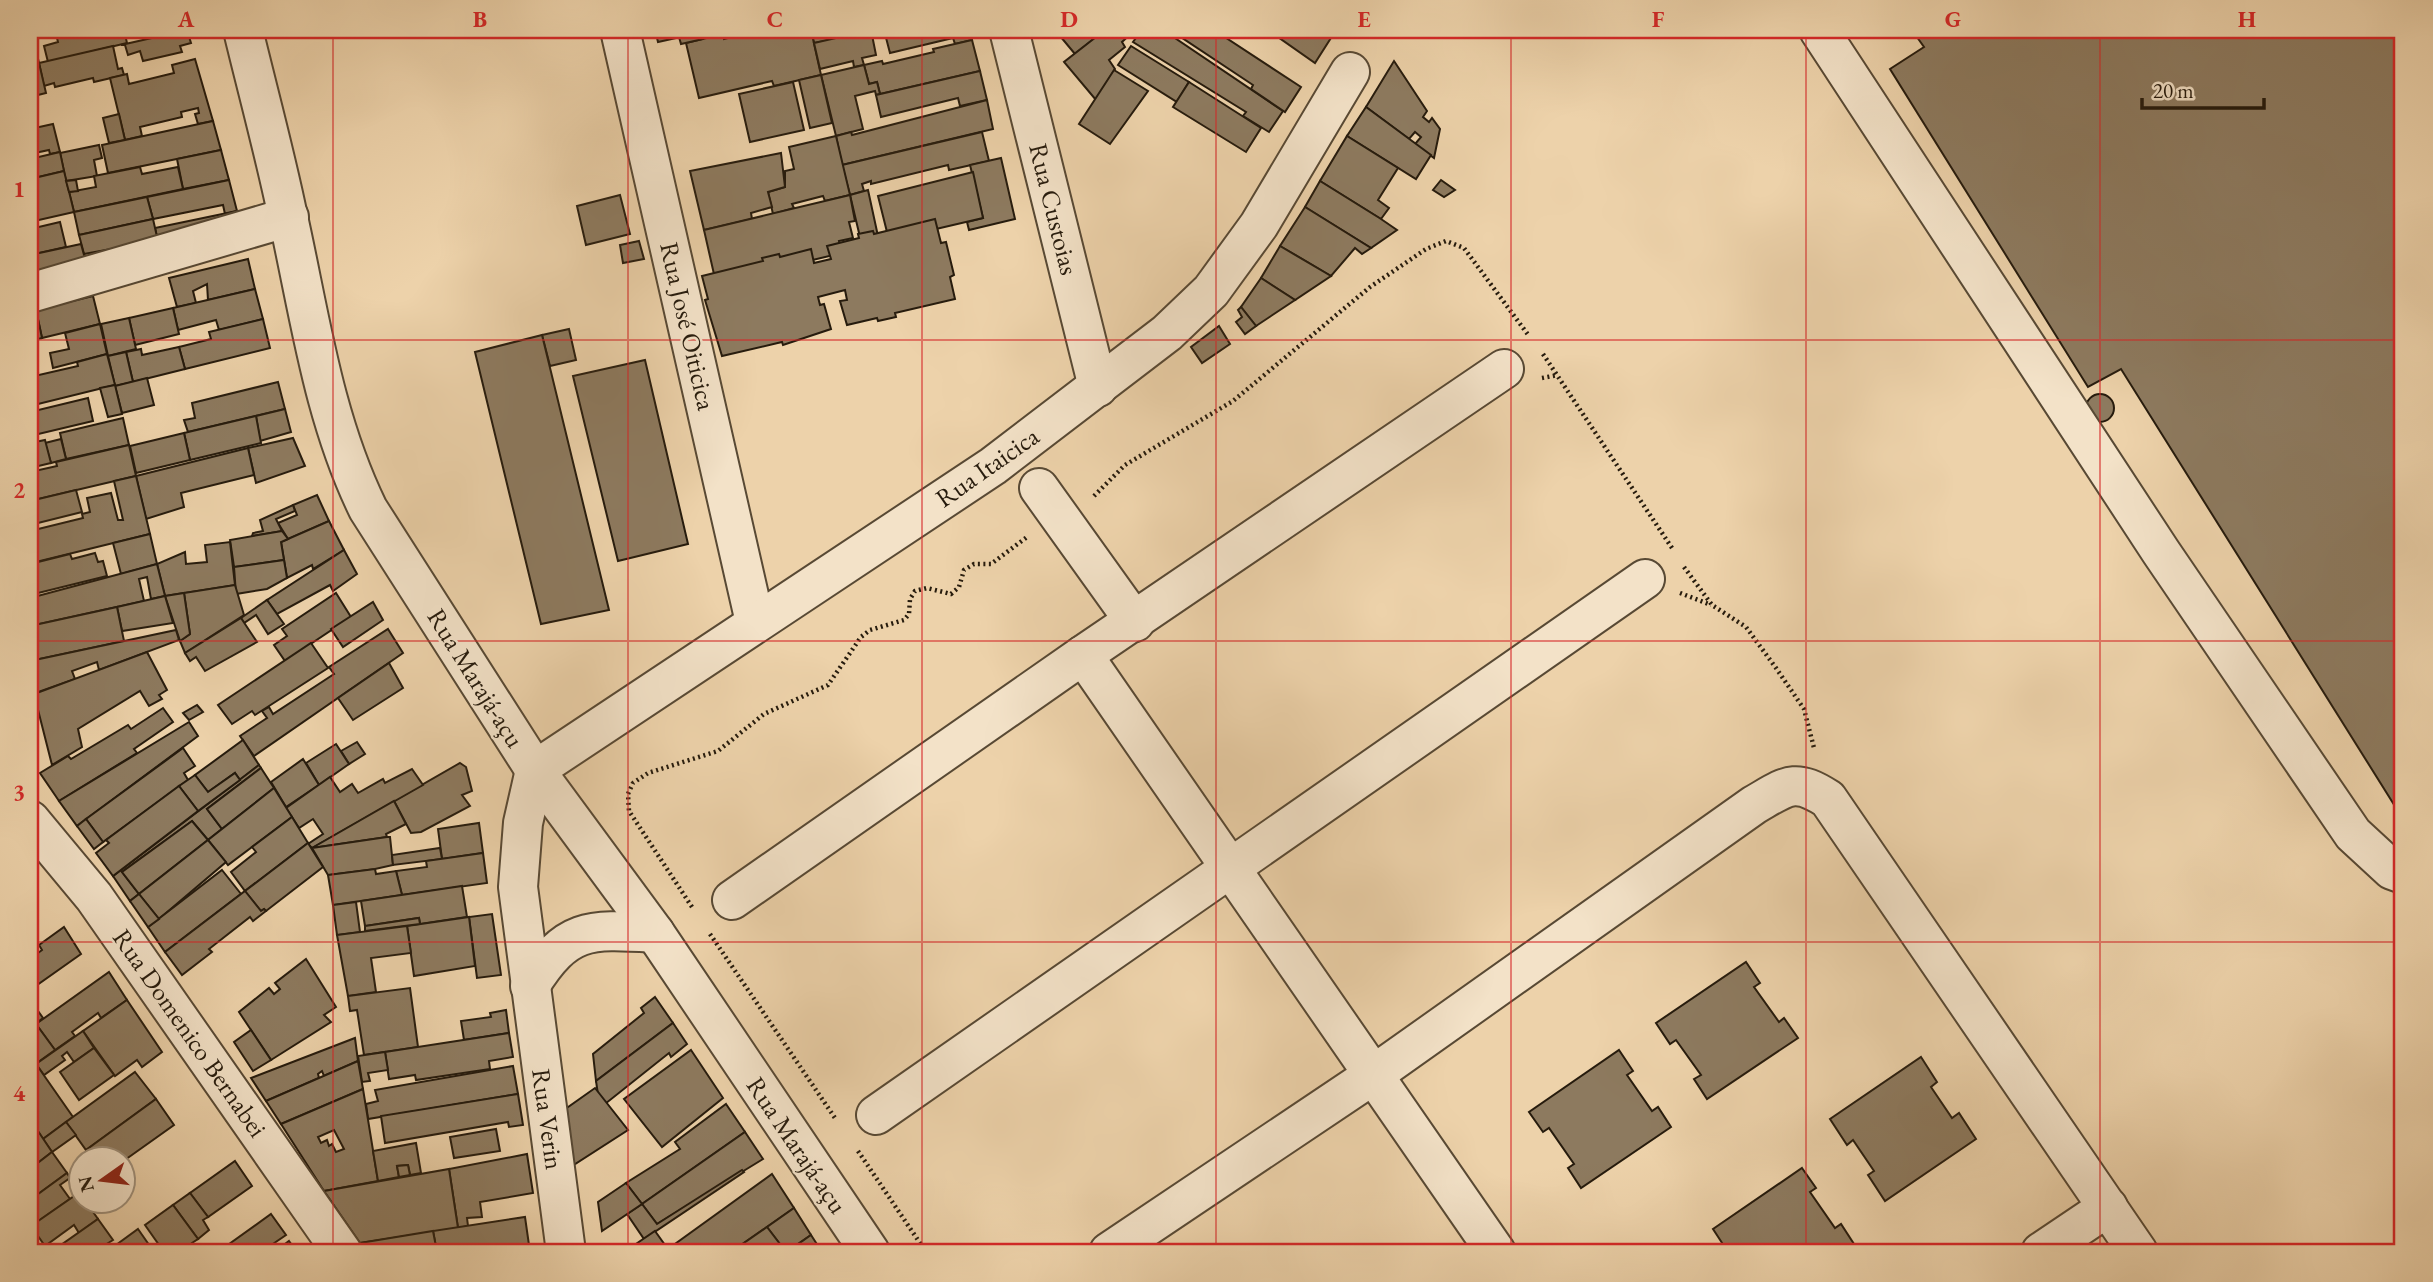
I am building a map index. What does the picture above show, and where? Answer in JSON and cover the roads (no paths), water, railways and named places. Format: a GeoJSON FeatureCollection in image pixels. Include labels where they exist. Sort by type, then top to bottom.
{"type":"FeatureCollection","features":[{"type":"Feature","properties":{"kind":"street","name":"Rua Marajá-açu"},"geometry":{"type":"LineString","coordinates":[[243,30],[289,217],[313,350],[351,475],[368,509],[535,770],[654,933],[870,1252]]}},
{"type":"Feature","properties":{"kind":"street","name":"Rua José Oiticica"},"geometry":{"type":"LineString","coordinates":[[620,30],[755,622]]}},
{"type":"Feature","properties":{"kind":"street","name":"Rua Custoias"},"geometry":{"type":"LineString","coordinates":[[1009,30],[1098,387]]}},
{"type":"Feature","properties":{"kind":"street"},"geometry":{"type":"LineString","coordinates":[[1819,30],[2161,552],[2353,834],[2392,870],[2403,874]]}},
{"type":"Feature","properties":{"kind":"street","name":"Rua Itaicica"},"geometry":{"type":"LineString","coordinates":[[535,770],[993,466],[1167,333],[1211,291],[1259,225],[1350,72]]}},
{"type":"Feature","properties":{"kind":"street"},"geometry":{"type":"LineString","coordinates":[[30,293],[289,217]]}},
{"type":"Feature","properties":{"kind":"street"},"geometry":{"type":"LineString","coordinates":[[732,900],[1083,655],[1504,369]]}},
{"type":"Feature","properties":{"kind":"street"},"geometry":{"type":"LineString","coordinates":[[1039,488],[1135,622]]}},
{"type":"Feature","properties":{"kind":"street"},"geometry":{"type":"LineString","coordinates":[[876,1115],[1645,579]]}},
{"type":"Feature","properties":{"kind":"street"},"geometry":{"type":"LineString","coordinates":[[1083,655],[1496,1252]]}},
{"type":"Feature","properties":{"kind":"street","name":"Rua Verin"},"geometry":{"type":"LineString","coordinates":[[535,770],[523,823],[518,887],[566,1252]]}},
{"type":"Feature","properties":{"kind":"street"},"geometry":{"type":"LineString","coordinates":[[1110,1252],[1373,1075],[1754,805],[1786,786],[1808,786],[1828,799],[2138,1252]]}},
{"type":"Feature","properties":{"kind":"street","name":"Rua Domenico Bernabei"},"geometry":{"type":"LineString","coordinates":[[30,820],[94,897],[342,1252]]}},
{"type":"Feature","properties":{"kind":"street"},"geometry":{"type":"LineString","coordinates":[[530,986],[545,961],[569,939],[598,932],[654,933]]}},
{"type":"Feature","properties":{"kind":"street"},"geometry":{"type":"LineString","coordinates":[[2042,1252],[2108,1206]]}}]}
